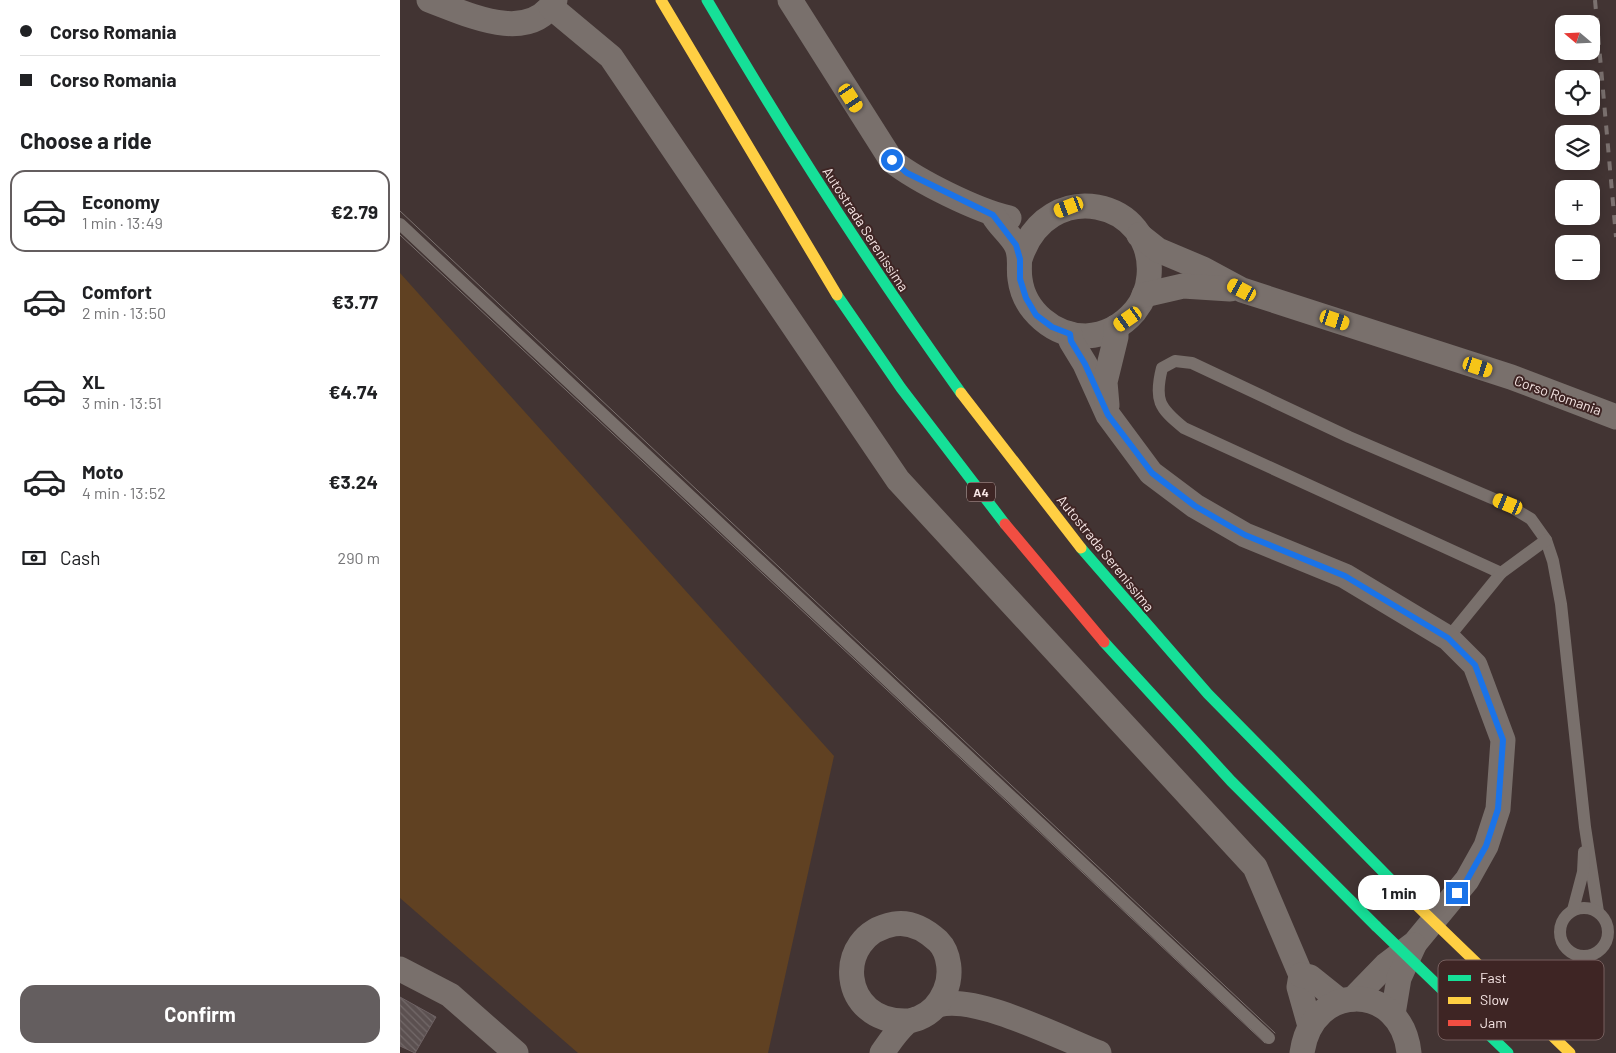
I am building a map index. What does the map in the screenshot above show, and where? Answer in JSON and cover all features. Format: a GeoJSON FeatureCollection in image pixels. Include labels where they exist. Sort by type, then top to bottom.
{"type":"FeatureCollection","features":[{"type":"Feature","properties":{"kind":"highway","name":"A4"},"geometry":{"type":"LineString","coordinates":[[661,0],[843,303],[951,454],[1031,556],[1118,659],[1220,770],[1438,986]]}},
{"type":"Feature","properties":{"kind":"highway","name":"Autostrada Serenissima"},"geometry":{"type":"LineString","coordinates":[[707,0],[766,104],[881,282],[982,422],[1145,625],[1239,728],[1474,960]]}},
{"type":"Feature","properties":{"kind":"highway","name":"A4"},"geometry":{"type":"LineString","coordinates":[[1494,1040],[1508,1053]]}},
{"type":"Feature","properties":{"kind":"highway","name":"Autostrada Serenissima"},"geometry":{"type":"LineString","coordinates":[[1557,1040],[1570,1053]]}},
{"type":"Feature","properties":{"kind":"street"},"geometry":{"type":"LineString","coordinates":[[429,0],[492,22],[515,23],[532,20],[553,3],[610,57],[898,480],[1255,867],[1301,975],[1299,987],[1310,1026]]}},
{"type":"Feature","properties":{"kind":"street"},"geometry":{"type":"LineString","coordinates":[[790,0],[892,160],[907,173],[993,215],[1026,222],[1041,222]]}},
{"type":"Feature","properties":{"kind":"street"},"geometry":{"type":"LineString","coordinates":[[993,215],[1016,245],[1020,259],[1020,279],[1026,298],[1036,315],[1052,327],[1070,334],[1101,334],[1116,327],[1138,308],[1148,283],[1148,258],[1139,235],[1129,223],[1116,213],[1101,208],[1069,207],[1054,213],[1041,222],[1032,233],[1020,259]]}},
{"type":"Feature","properties":{"kind":"street","name":"Corso Romania"},"geometry":{"type":"LineString","coordinates":[[1139,235],[1158,250],[1203,269],[1242,290],[1511,378],[1616,417]]}},
{"type":"Feature","properties":{"kind":"street","name":"Corso Romania"},"geometry":{"type":"LineString","coordinates":[[1144,295],[1169,288],[1196,285],[1242,290]]}},
{"type":"Feature","properties":{"kind":"street"},"geometry":{"type":"LineString","coordinates":[[1108,415],[1105,382],[1116,337],[1116,327]]}},
{"type":"Feature","properties":{"kind":"street"},"geometry":{"type":"LineString","coordinates":[[1070,334],[1071,341],[1085,364],[1108,415],[1152,473],[1195,506],[1245,535],[1345,576],[1448,638],[1475,665],[1503,740],[1498,809],[1486,846],[1467,880],[1415,943],[1386,965],[1347,1000],[1319,1014],[1310,1026],[1304,1039],[1302,1053]]}},
{"type":"Feature","properties":{"kind":"street"},"geometry":{"type":"LineString","coordinates":[[892,925],[915,926],[930,933],[941,944],[947,958],[949,974],[946,990],[938,1004],[929,1012],[908,1021],[896,1022],[875,1015],[862,1005],[854,991],[851,976],[853,960],[859,945],[870,934],[892,925]]}},
{"type":"Feature","properties":{"kind":"street"},"geometry":{"type":"LineString","coordinates":[[1393,1014],[1399,978],[1415,943]]}},
{"type":"Feature","properties":{"kind":"street"},"geometry":{"type":"LineString","coordinates":[[400,969],[450,995],[516,1053]]}},
{"type":"Feature","properties":{"kind":"street"},"geometry":{"type":"LineString","coordinates":[[949,974],[979,998],[984,1006]]}},
{"type":"Feature","properties":{"kind":"street"},"geometry":{"type":"LineString","coordinates":[[1301,975],[1310,977],[1347,1000],[1367,1000],[1381,1005],[1393,1014],[1402,1026],[1409,1053]]}},
{"type":"Feature","properties":{"kind":"street"},"geometry":{"type":"LineString","coordinates":[[938,1004],[952,1003],[984,1006],[1099,1053]]}},
{"type":"Feature","properties":{"kind":"street"},"geometry":{"type":"LineString","coordinates":[[874,1053],[877,1026],[875,1015]]}},
{"type":"Feature","properties":{"kind":"street"},"geometry":{"type":"LineString","coordinates":[[882,1053],[908,1021]]}},
{"type":"Feature","properties":{"kind":"lane"},"geometry":{"type":"LineString","coordinates":[[400,224],[1269,1038]]}},
{"type":"Feature","properties":{"kind":"lane"},"geometry":{"type":"LineString","coordinates":[[1500,573],[1184,428],[1164,412],[1157,388],[1162,368],[1175,361],[1192,363],[1349,437],[1508,504],[1531,519],[1546,540],[1553,561],[1561,604],[1585,827],[1598,912],[1608,926],[1606,942],[1595,954],[1578,956],[1564,947],[1560,940],[1561,923],[1572,910],[1583,872],[1585,827]]}},
{"type":"Feature","properties":{"kind":"lane"},"geometry":{"type":"LineString","coordinates":[[1448,638],[1500,573],[1546,540]]}},
{"type":"Feature","properties":{"kind":"lane"},"geometry":{"type":"LineString","coordinates":[[1572,910],[1586,908],[1598,912]]}},
{"type":"Feature","properties":{"kind":"shaded area"},"geometry":{"type":"Polygon","coordinates":[[[400,273],[834,756],[768,1053],[578,1053],[400,898],[400,273]]]}},
{"type":"Feature","properties":{"kind":"building"},"geometry":{"type":"Polygon","coordinates":[[[400,997],[436,1017],[415,1053],[400,1046],[400,997]]]}},
{"type":"Feature","properties":{"kind":"tram line"},"geometry":{"type":"LineString","coordinates":[[400,211],[1275,1033]]}},
{"type":"Feature","properties":{"kind":"tram line"},"geometry":{"type":"LineString","coordinates":[[400,235],[1265,1043]]}},
{"type":"Feature","properties":{"kind":"railway"},"geometry":{"type":"LineString","coordinates":[[1595,0],[1616,237]]}},
{"type":"Feature","properties":{"kind":"traffic: fast"},"geometry":{"type":"LineString","coordinates":[[707,0],[830,200],[894,297],[961,393]]}},
{"type":"Feature","properties":{"kind":"traffic: fast"},"geometry":{"type":"LineString","coordinates":[[837,295],[901,388],[1005,524]]}},
{"type":"Feature","properties":{"kind":"traffic: fast"},"geometry":{"type":"LineString","coordinates":[[1081,548],[1208,694],[1403,892]]}},
{"type":"Feature","properties":{"kind":"traffic: fast"},"geometry":{"type":"LineString","coordinates":[[1104,642],[1231,781],[1376,926]]}},
{"type":"Feature","properties":{"kind":"traffic: fast"},"geometry":{"type":"LineString","coordinates":[[1376,926],[1438,986]]}},
{"type":"Feature","properties":{"kind":"traffic: fast"},"geometry":{"type":"LineString","coordinates":[[1494,1040],[1508,1053]]}},
{"type":"Feature","properties":{"kind":"traffic: slow"},"geometry":{"type":"LineString","coordinates":[[661,0],[837,295]]}},
{"type":"Feature","properties":{"kind":"traffic: slow"},"geometry":{"type":"LineString","coordinates":[[961,393],[1081,548]]}},
{"type":"Feature","properties":{"kind":"traffic: slow"},"geometry":{"type":"LineString","coordinates":[[1403,892],[1474,960]]}},
{"type":"Feature","properties":{"kind":"traffic: slow"},"geometry":{"type":"LineString","coordinates":[[1557,1040],[1570,1053]]}},
{"type":"Feature","properties":{"kind":"traffic: jam"},"geometry":{"type":"LineString","coordinates":[[1005,524],[1104,642]]}},
{"type":"Feature","properties":{"kind":"route"},"geometry":{"type":"LineString","coordinates":[[892,160],[907,173],[993,215],[1016,245],[1020,259],[1020,279],[1026,298],[1036,315],[1052,327],[1070,334],[1071,341],[1085,364],[1090,379],[1108,415],[1128,444],[1152,473],[1195,506],[1245,535],[1345,576],[1448,638],[1475,665],[1503,740],[1498,809],[1486,846],[1467,880],[1457,893]]}}]}
